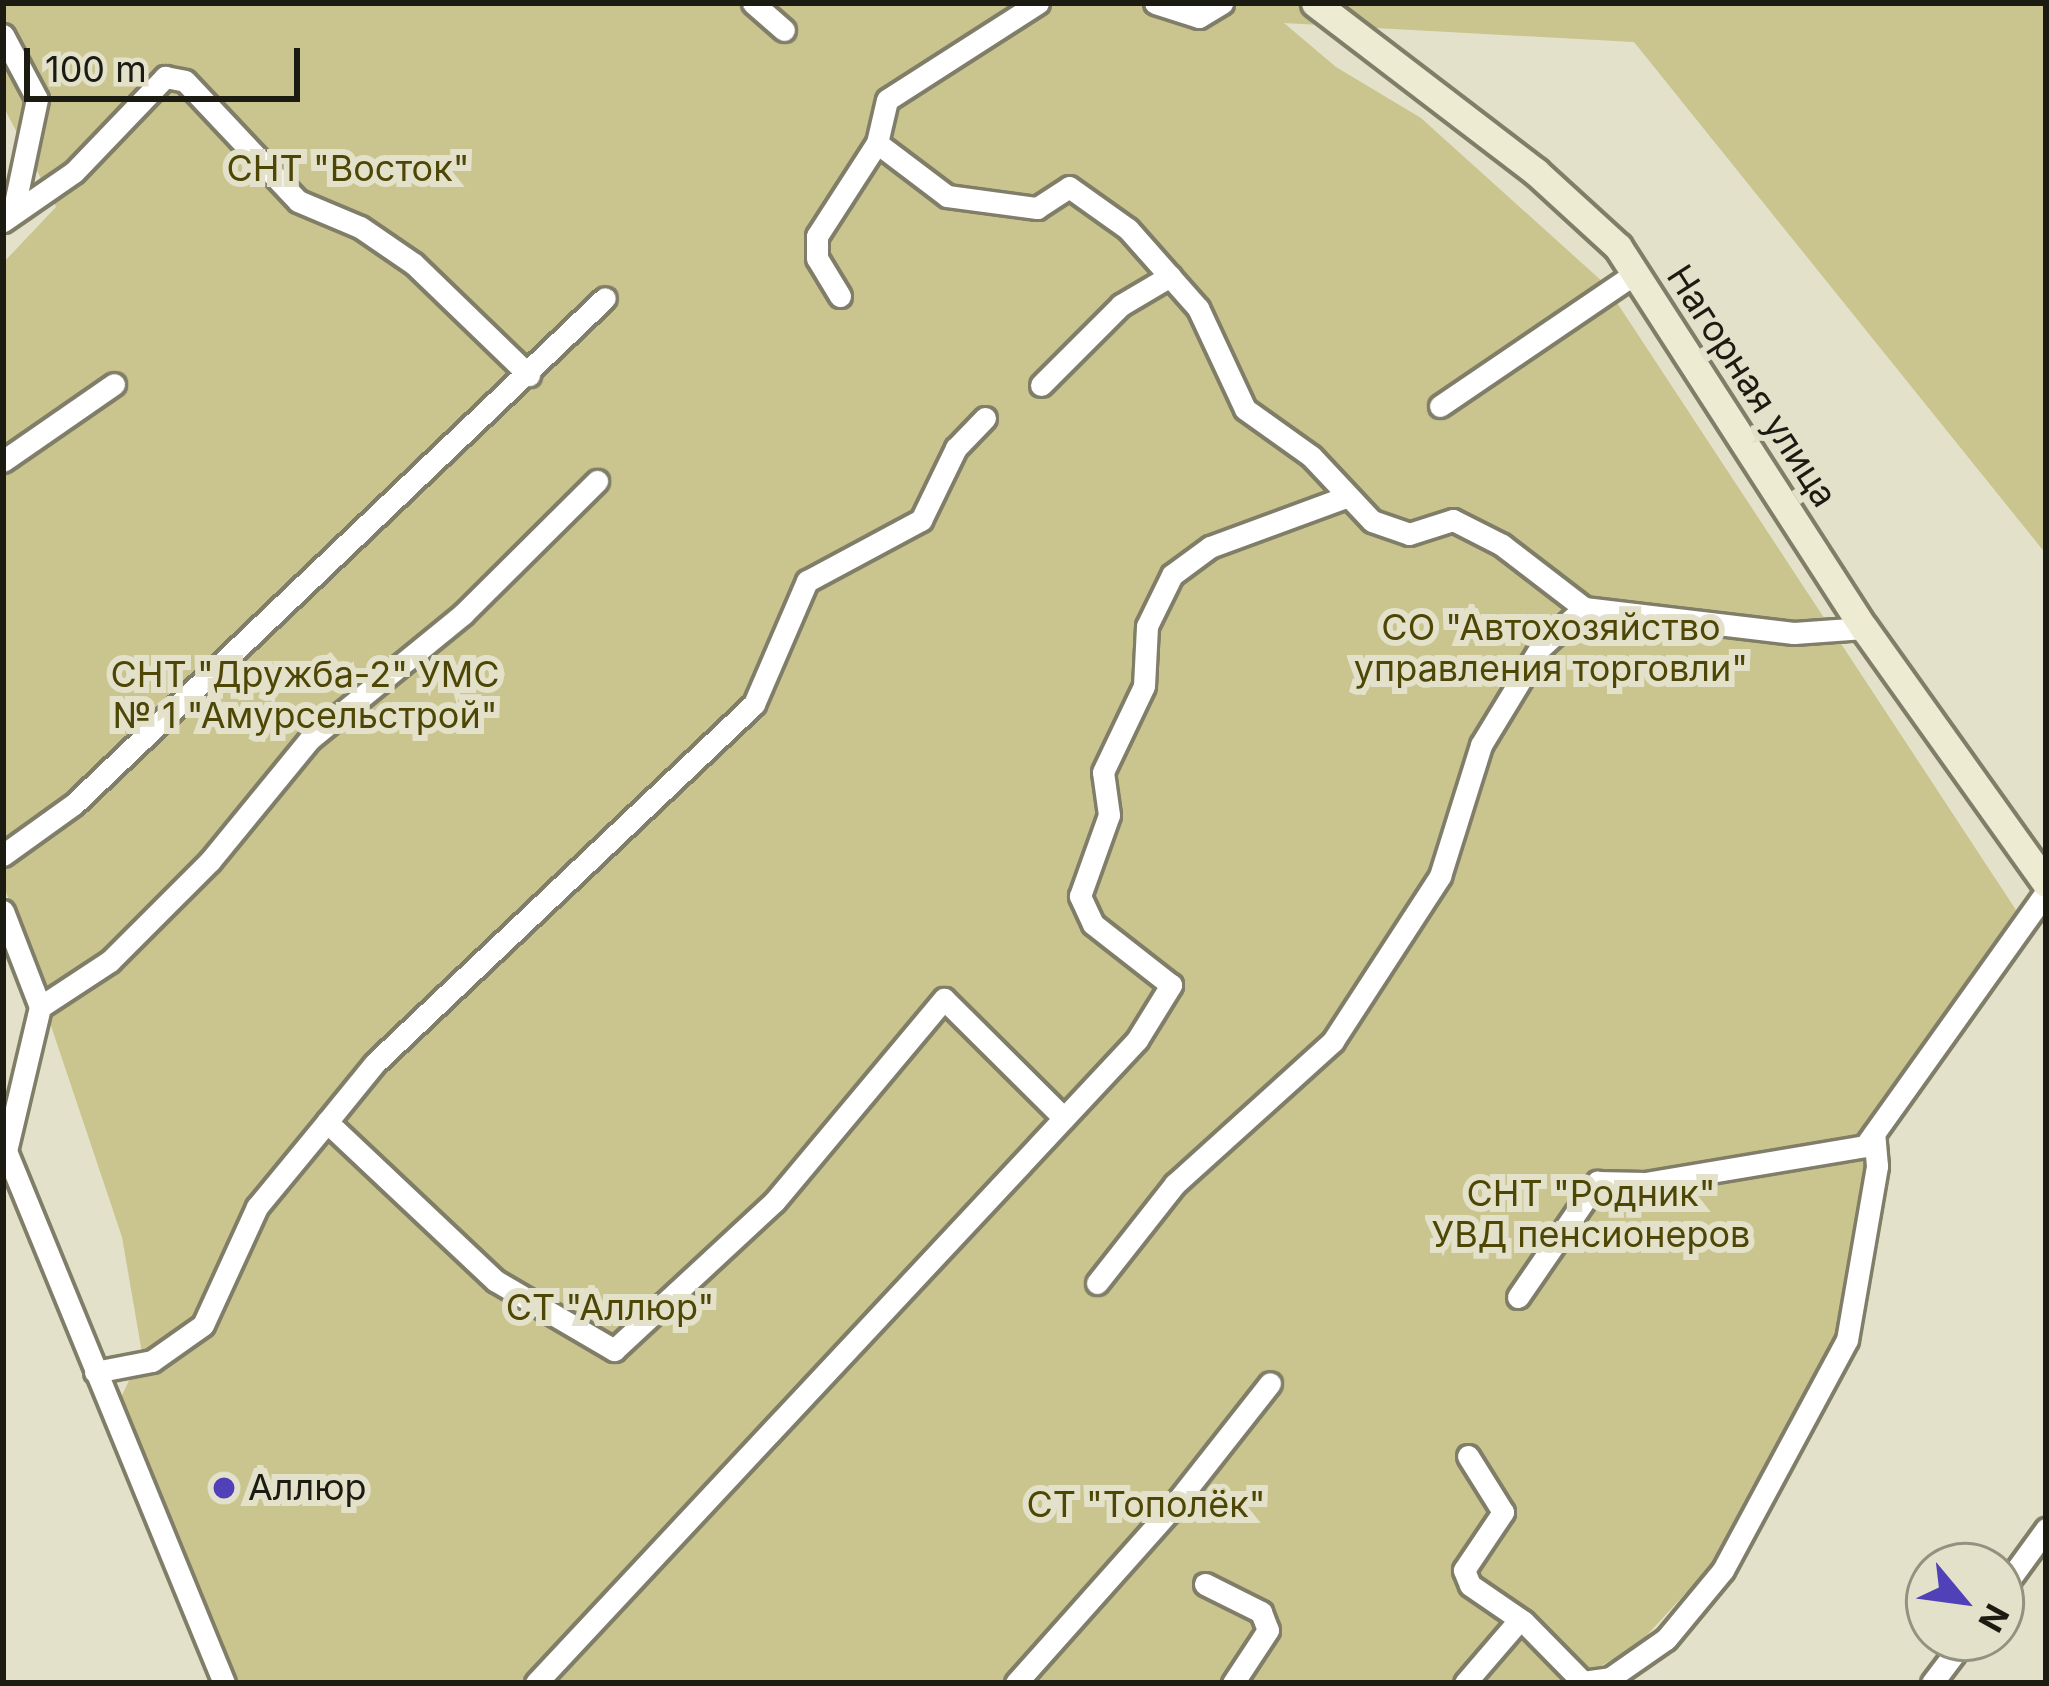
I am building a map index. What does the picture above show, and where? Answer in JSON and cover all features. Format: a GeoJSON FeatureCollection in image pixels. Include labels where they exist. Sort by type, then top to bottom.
{"type":"FeatureCollection","features":[{"type":"Feature","properties":{"kind":"street"},"geometry":{"type":"LineString","coordinates":[[753,3],[784,30]]}},
{"type":"Feature","properties":{"kind":"street"},"geometry":{"type":"LineString","coordinates":[[840,296],[817,258],[817,236],[878,143],[887,100],[1038,3]]}},
{"type":"Feature","properties":{"kind":"street"},"geometry":{"type":"LineString","coordinates":[[1155,3],[1199,17],[1222,3]]}},
{"type":"Feature","properties":{"kind":"street","name":"Нагорная улица"},"geometry":{"type":"LineString","coordinates":[[1324,5],[1536,172],[1636,272],[1864,628],[2046,887]]}},
{"type":"Feature","properties":{"kind":"street"},"geometry":{"type":"LineString","coordinates":[[3,35],[37,99],[8,214]]}},
{"type":"Feature","properties":{"kind":"street"},"geometry":{"type":"LineString","coordinates":[[8,214],[74,172],[165,76],[184,81],[298,201],[360,227],[414,264],[529,374]]}},
{"type":"Feature","properties":{"kind":"street"},"geometry":{"type":"LineString","coordinates":[[878,143],[947,196],[1037,208],[1070,187],[1128,229],[1198,308],[1245,409],[1311,456],[1372,521],[1409,534],[1453,520],[1502,545],[1584,608],[1794,633],[1864,628]]}},
{"type":"Feature","properties":{"kind":"street"},"geometry":{"type":"LineString","coordinates":[[1440,406],[1636,272]]}},
{"type":"Feature","properties":{"kind":"street"},"geometry":{"type":"LineString","coordinates":[[1041,385],[1121,304],[1170,276]]}},
{"type":"Feature","properties":{"kind":"street"},"geometry":{"type":"LineString","coordinates":[[3,855],[74,804],[605,298]]}},
{"type":"Feature","properties":{"kind":"street"},"geometry":{"type":"LineString","coordinates":[[3,461],[114,384]]}},
{"type":"Feature","properties":{"kind":"street"},"geometry":{"type":"LineString","coordinates":[[95,1372],[152,1361],[203,1324],[257,1207],[375,1063],[754,704],[807,581],[921,520],[956,448],[985,418]]}},
{"type":"Feature","properties":{"kind":"street"},"geometry":{"type":"LineString","coordinates":[[40,1007],[110,961],[210,861],[310,740],[463,614],[597,481]]}},
{"type":"Feature","properties":{"kind":"street"},"geometry":{"type":"LineString","coordinates":[[536,1683],[1137,1040],[1171,985],[1093,924],[1080,896],[1108,815],[1103,772],[1144,686],[1148,626],[1172,575],[1210,547],[1346,496]]}},
{"type":"Feature","properties":{"kind":"street"},"geometry":{"type":"LineString","coordinates":[[1097,1283],[1175,1184],[1333,1041],[1441,876],[1481,746],[1540,648],[1584,608]]}},
{"type":"Feature","properties":{"kind":"street"},"geometry":{"type":"LineString","coordinates":[[1518,1297],[1597,1182],[1645,1183],[1865,1146],[2046,887]]}},
{"type":"Feature","properties":{"kind":"street"},"geometry":{"type":"LineString","coordinates":[[3,911],[40,1007],[6,1151],[224,1683]]}},
{"type":"Feature","properties":{"kind":"street"},"geometry":{"type":"LineString","coordinates":[[327,1122],[496,1281],[614,1350],[774,1202],[944,999],[1064,1118]]}},
{"type":"Feature","properties":{"kind":"street"},"geometry":{"type":"LineString","coordinates":[[1468,1456],[1503,1512],[1464,1570],[1470,1585],[1520,1619],[1583,1683],[1610,1678],[1666,1639],[1723,1570],[1847,1340],[1876,1166],[1874,1133]]}},
{"type":"Feature","properties":{"kind":"street"},"geometry":{"type":"LineString","coordinates":[[1016,1683],[1171,1509],[1270,1383]]}},
{"type":"Feature","properties":{"kind":"street"},"geometry":{"type":"LineString","coordinates":[[2025,1558],[2046,1529]]}},
{"type":"Feature","properties":{"kind":"street"},"geometry":{"type":"LineString","coordinates":[[1205,1584],[1261,1612],[1268,1630],[1234,1683]]}},
{"type":"Feature","properties":{"kind":"street"},"geometry":{"type":"LineString","coordinates":[[1465,1683],[1520,1619]]}},
{"type":"Feature","properties":{"kind":"green space"},"geometry":{"type":"Polygon","coordinates":[[[3,3],[2046,3],[2046,554],[1634,42],[1284,23],[1336,67],[1421,118],[1604,283],[2016,910],[1887,1095],[1868,1161],[1841,1333],[1717,1559],[1636,1647],[1569,1683],[233,1683],[117,1406],[142,1353],[122,1237],[3,883],[3,263],[56,207],[3,106],[3,3]]]}},
{"type":"Feature","properties":{"kind":"place","name":"Аллюр"},"geometry":{"type":"Point","coordinates":[224,1488]}},
{"type":"Feature","properties":{"kind":"park label","name":"СНТ \"Восток\""},"geometry":{"type":"Point","coordinates":[348,169]}},
{"type":"Feature","properties":{"kind":"park label","name":"СО \"Автохозяйство управления торговли\""},"geometry":{"type":"Point","coordinates":[1551,648]}},
{"type":"Feature","properties":{"kind":"park label","name":"СНТ \"Дружба-2\" УМС № 1 \"Амурсельстрой\""},"geometry":{"type":"Point","coordinates":[305,694]}},
{"type":"Feature","properties":{"kind":"park label","name":"СНТ \"Родник\" УВД пенсионеров"},"geometry":{"type":"Point","coordinates":[1591,1214]}},
{"type":"Feature","properties":{"kind":"park label","name":"СТ \"Аллюр\""},"geometry":{"type":"Point","coordinates":[610,1308]}},
{"type":"Feature","properties":{"kind":"park label","name":"СТ \"Тополёк\""},"geometry":{"type":"Point","coordinates":[1146,1505]}}]}
